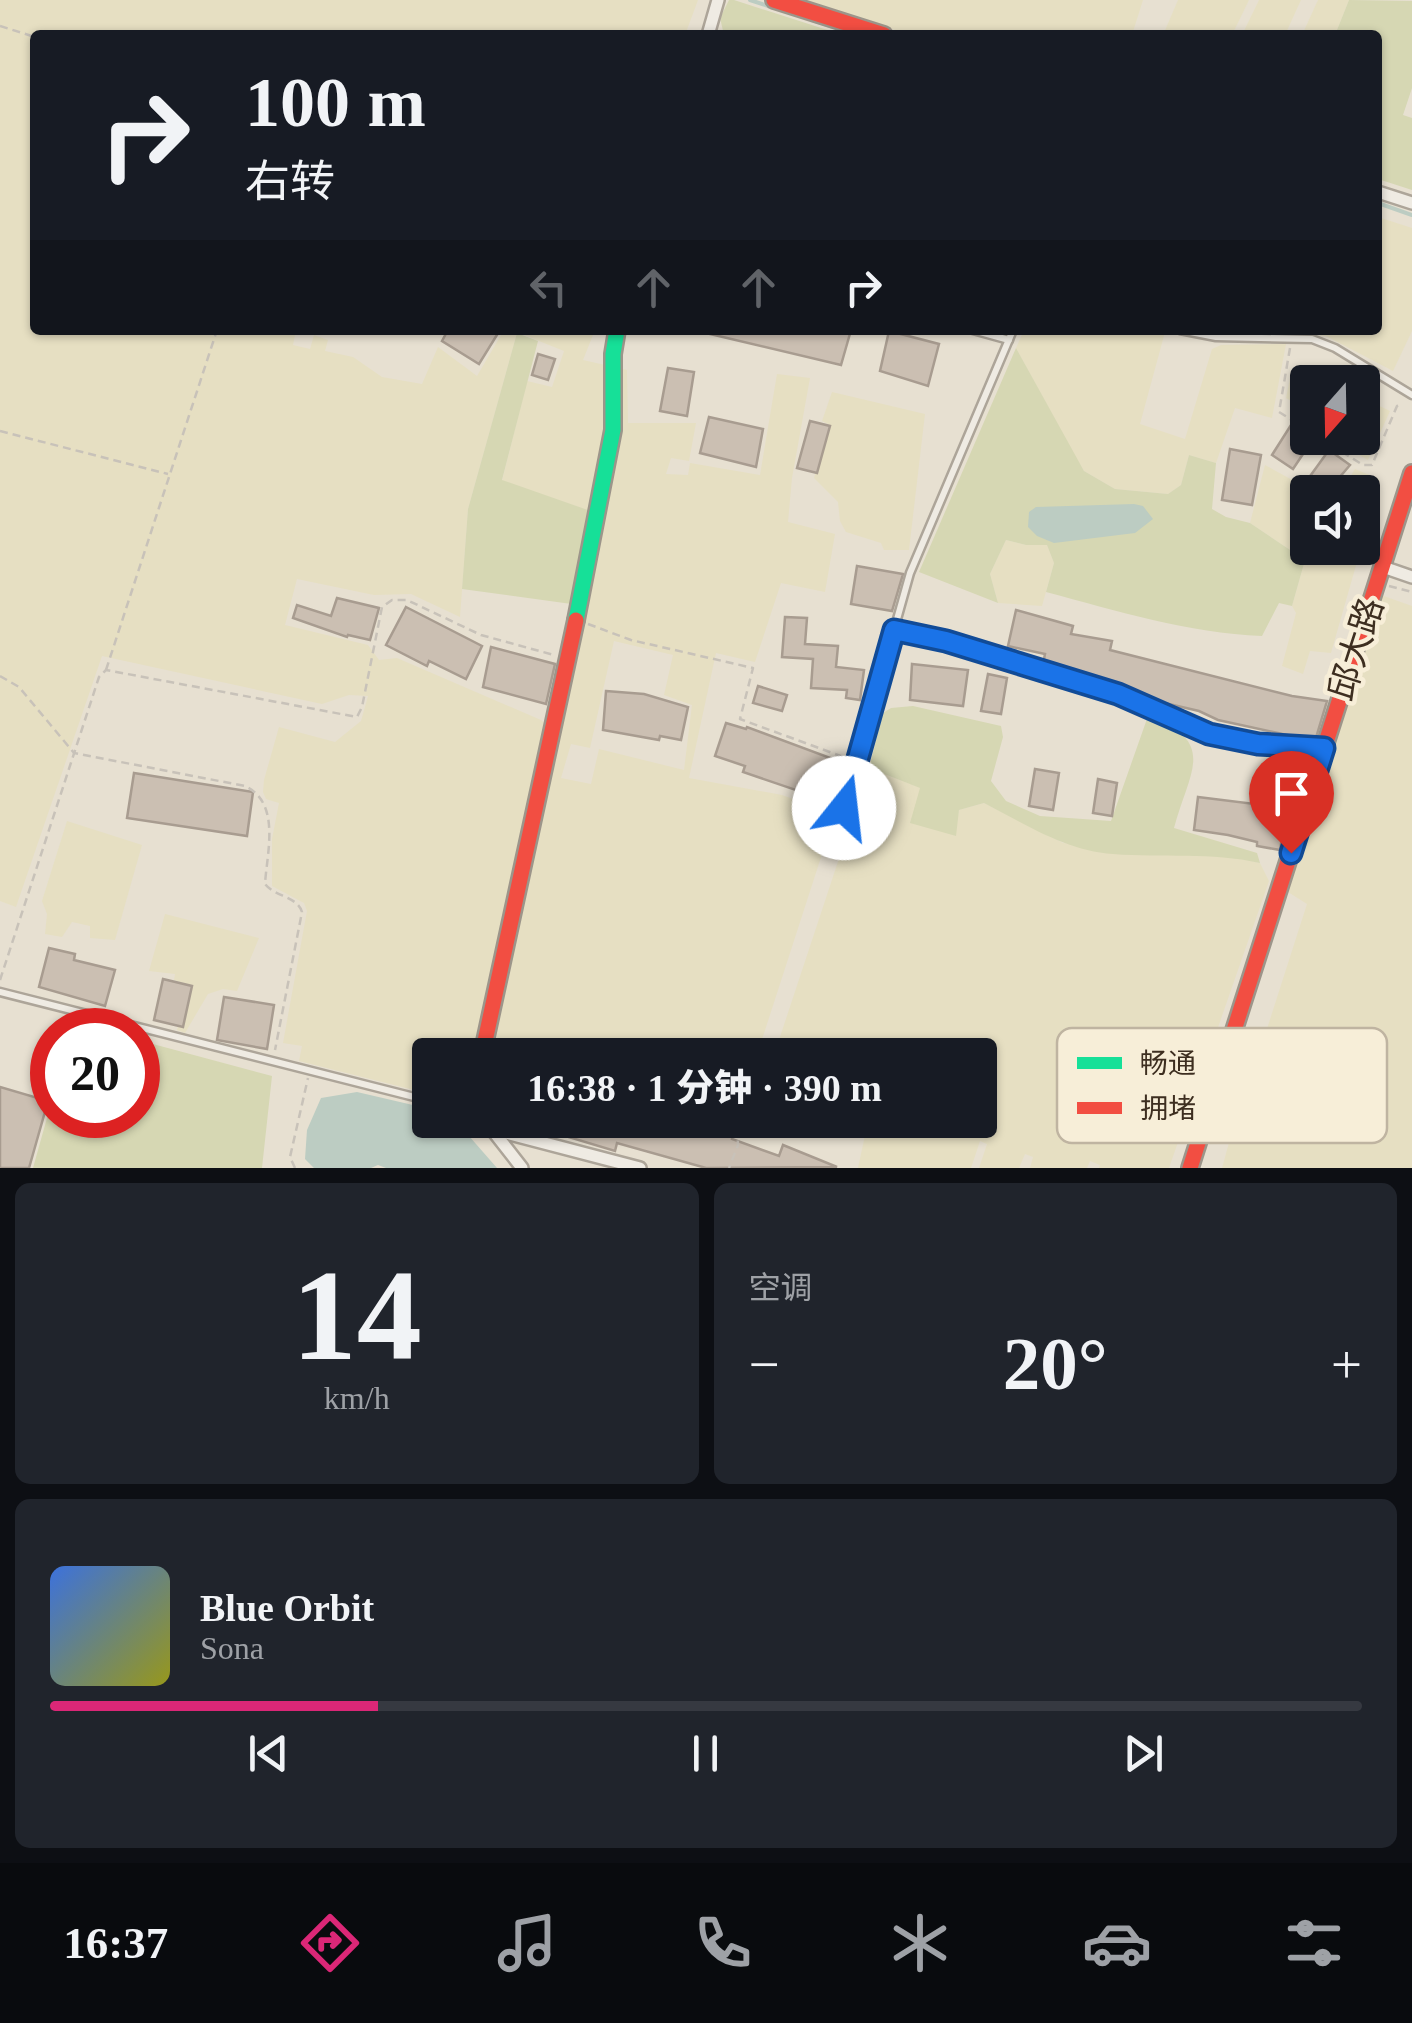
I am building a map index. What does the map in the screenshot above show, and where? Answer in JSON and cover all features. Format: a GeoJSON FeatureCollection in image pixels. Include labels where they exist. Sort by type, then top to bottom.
{"type":"FeatureCollection","features":[{"type":"Feature","properties":{"kind":"street"},"geometry":{"type":"LineString","coordinates":[[709,30],[718,0]]}},
{"type":"Feature","properties":{"kind":"street"},"geometry":{"type":"LineString","coordinates":[[774,0],[868,30]]}},
{"type":"Feature","properties":{"kind":"street"},"geometry":{"type":"LineString","coordinates":[[1382,193],[1412,203]]}},
{"type":"Feature","properties":{"kind":"street"},"geometry":{"type":"LineString","coordinates":[[486,1038],[613,431],[616,392],[612,346],[615,335]]}},
{"type":"Feature","properties":{"kind":"street","name":"邱大路"},"geometry":{"type":"LineString","coordinates":[[1235,1028],[1412,473]]}},
{"type":"Feature","properties":{"kind":"street"},"geometry":{"type":"LineString","coordinates":[[1380,575],[1412,577]]}},
{"type":"Feature","properties":{"kind":"street"},"geometry":{"type":"LineString","coordinates":[[498,1138],[522,1168]]}},
{"type":"Feature","properties":{"kind":"street"},"geometry":{"type":"LineString","coordinates":[[525,1138],[640,1168]]}},
{"type":"Feature","properties":{"kind":"street","name":"邱大路"},"geometry":{"type":"LineString","coordinates":[[1190,1168],[1198,1143]]}},
{"type":"Feature","properties":{"kind":"lane"},"geometry":{"type":"LineString","coordinates":[[991,335],[1008,340]]}},
{"type":"Feature","properties":{"kind":"lane"},"geometry":{"type":"LineString","coordinates":[[844,808],[910,574],[1010,335]]}},
{"type":"Feature","properties":{"kind":"lane"},"geometry":{"type":"LineString","coordinates":[[1206,335],[1312,339],[1335,348],[1408,397]]}},
{"type":"Feature","properties":{"kind":"lane"},"geometry":{"type":"LineString","coordinates":[[894,630],[946,641],[1118,694],[1209,734],[1258,744],[1324,748]]}},
{"type":"Feature","properties":{"kind":"lane"},"geometry":{"type":"LineString","coordinates":[[0,992],[412,1096]]}},
{"type":"Feature","properties":{"kind":"path"},"geometry":{"type":"LineString","coordinates":[[0,26],[30,36]]}},
{"type":"Feature","properties":{"kind":"path"},"geometry":{"type":"LineString","coordinates":[[0,981],[215,335]]}},
{"type":"Feature","properties":{"kind":"path"},"geometry":{"type":"LineString","coordinates":[[1290,419],[1279,412],[1291,338]]}},
{"type":"Feature","properties":{"kind":"path"},"geometry":{"type":"LineString","coordinates":[[1380,448],[1398,406],[1408,397]]}},
{"type":"Feature","properties":{"kind":"path"},"geometry":{"type":"LineString","coordinates":[[0,430],[170,474]]}},
{"type":"Feature","properties":{"kind":"path"},"geometry":{"type":"LineString","coordinates":[[1347,455],[1372,466],[1377,455]]}},
{"type":"Feature","properties":{"kind":"path"},"geometry":{"type":"LineString","coordinates":[[1380,575],[1412,592]]}},
{"type":"Feature","properties":{"kind":"path"},"geometry":{"type":"LineString","coordinates":[[106,670],[357,717],[382,607],[392,600],[407,600],[481,635],[568,659]]}},
{"type":"Feature","properties":{"kind":"path"},"geometry":{"type":"LineString","coordinates":[[576,619],[631,640],[753,668],[740,719],[857,762]]}},
{"type":"Feature","properties":{"kind":"path"},"geometry":{"type":"LineString","coordinates":[[0,676],[19,686],[74,753],[245,786],[258,792],[268,811],[265,884],[272,892],[297,903],[302,912],[272,1061]]}},
{"type":"Feature","properties":{"kind":"path"},"geometry":{"type":"LineString","coordinates":[[295,1168],[290,1157],[310,1070]]}},
{"type":"Feature","properties":{"kind":"path"},"geometry":{"type":"LineString","coordinates":[[729,1168],[737,1138]]}},
{"type":"Feature","properties":{"kind":"shaded area"},"geometry":{"type":"Polygon","coordinates":[[[0,0],[698,0],[687,30],[30,30],[30,335],[295,335],[293,345],[310,349],[314,335],[328,340],[325,351],[353,357],[382,377],[422,384],[438,347],[477,376],[501,335],[516,335],[468,509],[460,617],[411,594],[374,595],[297,579],[285,625],[368,645],[379,660],[397,658],[541,720],[558,734],[605,516],[502,481],[527,381],[552,387],[564,351],[524,335],[593,335],[583,360],[627,370],[628,423],[696,423],[689,461],[671,458],[666,474],[688,475],[690,463],[760,475],[777,374],[810,378],[788,522],[835,534],[825,592],[781,583],[755,662],[716,653],[689,778],[782,795],[835,814],[763,1038],[412,1038],[412,1089],[299,1061],[302,1046],[283,1043],[307,911],[304,903],[272,886],[272,839],[279,803],[266,799],[264,780],[279,727],[335,742],[361,721],[368,696],[349,695],[322,704],[102,656],[16,907],[0,901],[0,0]],[[614,641],[590,748],[571,744],[561,778],[591,784],[599,749],[684,770],[692,705],[664,695],[673,655],[614,641]]]}},
{"type":"Feature","properties":{"kind":"shaded area"},"geometry":{"type":"Polygon","coordinates":[[[798,0],[1143,0],[1134,30],[895,30],[798,0]]]}},
{"type":"Feature","properties":{"kind":"shaded area"},"geometry":{"type":"Polygon","coordinates":[[[1178,0],[1249,0],[1234,30],[1165,30],[1178,0]]]}},
{"type":"Feature","properties":{"kind":"shaded area"},"geometry":{"type":"Polygon","coordinates":[[[1259,0],[1301,0],[1287,30],[1244,30],[1259,0]]]}},
{"type":"Feature","properties":{"kind":"shaded area"},"geometry":{"type":"Polygon","coordinates":[[[1318,0],[1349,0],[1337,30],[1304,30],[1318,0]]]}},
{"type":"Feature","properties":{"kind":"shaded area"},"geometry":{"type":"Polygon","coordinates":[[[1382,218],[1412,228],[1412,331],[1393,371],[1318,335],[1382,335],[1382,218]]]}},
{"type":"Feature","properties":{"kind":"shaded area"},"geometry":{"type":"Polygon","coordinates":[[[1022,335],[1164,335],[1140,424],[1185,439],[1212,349],[1221,345],[1286,344],[1272,418],[1235,408],[1216,463],[1189,455],[1181,485],[1168,494],[1115,489],[1084,471],[1016,348],[1022,335]]]}},
{"type":"Feature","properties":{"kind":"shaded area"},"geometry":{"type":"Polygon","coordinates":[[[832,392],[925,414],[909,550],[884,550],[881,543],[846,532],[838,502],[814,478],[830,425],[822,421],[832,392]]]}},
{"type":"Feature","properties":{"kind":"shaded area"},"geometry":{"type":"Polygon","coordinates":[[[1380,406],[1390,411],[1380,433],[1380,406]]]}},
{"type":"Feature","properties":{"kind":"shaded area"},"geometry":{"type":"Polygon","coordinates":[[[1265,465],[1290,479],[1290,550],[1250,523],[1265,465]]]}},
{"type":"Feature","properties":{"kind":"shaded area"},"geometry":{"type":"Polygon","coordinates":[[[1143,506],[1153,519],[1135,533],[1054,543],[1028,527],[1029,512],[1036,507],[1143,506]]]}},
{"type":"Feature","properties":{"kind":"shaded area"},"geometry":{"type":"Polygon","coordinates":[[[1006,540],[1047,545],[1054,563],[1042,606],[998,603],[990,574],[1006,540]]]}},
{"type":"Feature","properties":{"kind":"shaded area"},"geometry":{"type":"Polygon","coordinates":[[[1304,565],[1356,565],[1331,653],[1310,651],[1303,674],[1282,666],[1296,613],[1292,606],[1304,565]]]}},
{"type":"Feature","properties":{"kind":"shaded area"},"geometry":{"type":"Polygon","coordinates":[[[1381,595],[1412,606],[1412,1168],[1222,1168],[1229,1143],[1387,1143],[1387,1028],[1267,1028],[1307,904],[1288,892],[1381,595]]]}},
{"type":"Feature","properties":{"kind":"shaded area"},"geometry":{"type":"Polygon","coordinates":[[[869,768],[921,788],[955,836],[959,810],[984,803],[1063,843],[1233,857],[1260,863],[1269,881],[1218,1028],[1057,1028],[1057,1143],[1178,1143],[1169,1168],[1099,1168],[1090,1161],[1087,1168],[1030,1168],[1033,1157],[1025,1154],[1019,1168],[979,1168],[987,1144],[980,1141],[971,1168],[858,1168],[864,1138],[997,1138],[997,1038],[780,1038],[869,768]]]}},
{"type":"Feature","properties":{"kind":"shaded area"},"geometry":{"type":"Polygon","coordinates":[[[67,821],[142,845],[115,940],[90,938],[90,926],[72,922],[62,937],[45,934],[47,914],[42,901],[67,821]]]}},
{"type":"Feature","properties":{"kind":"shaded area"},"geometry":{"type":"Polygon","coordinates":[[[165,914],[259,938],[237,991],[223,989],[208,994],[185,1033],[177,1030],[190,985],[174,980],[175,974],[149,971],[165,914]]]}},
{"type":"Feature","properties":{"kind":"shaded area"},"geometry":{"type":"Polygon","coordinates":[[[357,1092],[412,1105],[412,1138],[471,1138],[497,1168],[314,1168],[305,1159],[307,1130],[321,1098],[357,1092]]]}},
{"type":"Feature","properties":{"kind":"green space"},"geometry":{"type":"Polygon","coordinates":[[[729,0],[734,0],[827,30],[723,30],[720,18],[729,0]]]}},
{"type":"Feature","properties":{"kind":"green space"},"geometry":{"type":"Polygon","coordinates":[[[1349,0],[1412,1],[1412,88],[1403,115],[1412,118],[1412,190],[1382,180],[1382,30],[1337,30],[1349,0]]]}},
{"type":"Feature","properties":{"kind":"green space"},"geometry":{"type":"Polygon","coordinates":[[[516,335],[522,335],[538,341],[502,480],[605,516],[586,606],[462,589],[468,509],[516,335]]]}},
{"type":"Feature","properties":{"kind":"green space"},"geometry":{"type":"Polygon","coordinates":[[[1016,348],[1084,471],[1115,489],[1168,494],[1181,485],[1189,455],[1216,463],[1212,509],[1250,523],[1290,550],[1290,565],[1304,565],[1292,606],[1279,603],[1262,636],[1180,626],[1046,592],[1054,563],[1047,545],[1006,540],[990,574],[998,603],[919,572],[1016,348]]]}},
{"type":"Feature","properties":{"kind":"green space"},"geometry":{"type":"Polygon","coordinates":[[[913,706],[1001,726],[1003,737],[991,781],[1006,801],[1040,816],[1111,821],[1148,716],[1184,736],[1191,748],[1191,774],[1174,828],[1257,853],[1260,863],[1096,852],[1046,835],[984,803],[959,810],[956,836],[910,823],[920,788],[869,768],[883,713],[891,708],[913,706]]]}},
{"type":"Feature","properties":{"kind":"green space"},"geometry":{"type":"Polygon","coordinates":[[[160,1046],[272,1076],[262,1168],[33,1168],[41,1138],[160,1138],[160,1046]]]}},
{"type":"Feature","properties":{"kind":"building"},"geometry":{"type":"Polygon","coordinates":[[[445,335],[497,335],[479,364],[442,341],[445,335]]]}},
{"type":"Feature","properties":{"kind":"building"},"geometry":{"type":"Polygon","coordinates":[[[714,335],[850,335],[841,365],[714,335]]]}},
{"type":"Feature","properties":{"kind":"building"},"geometry":{"type":"Polygon","coordinates":[[[888,335],[939,344],[928,386],[880,371],[888,335]]]}},
{"type":"Feature","properties":{"kind":"building"},"geometry":{"type":"Polygon","coordinates":[[[538,354],[555,359],[548,380],[532,375],[538,354]]]}},
{"type":"Feature","properties":{"kind":"building"},"geometry":{"type":"Polygon","coordinates":[[[668,368],[694,372],[687,416],[660,411],[668,368]]]}},
{"type":"Feature","properties":{"kind":"building"},"geometry":{"type":"Polygon","coordinates":[[[709,417],[763,429],[756,467],[700,453],[709,417]]]}},
{"type":"Feature","properties":{"kind":"building"},"geometry":{"type":"Polygon","coordinates":[[[810,421],[830,426],[817,473],[797,468],[810,421]]]}},
{"type":"Feature","properties":{"kind":"building"},"geometry":{"type":"Polygon","coordinates":[[[1290,427],[1290,455],[1302,455],[1293,469],[1272,455],[1290,427]]]}},
{"type":"Feature","properties":{"kind":"building"},"geometry":{"type":"Polygon","coordinates":[[[1230,449],[1261,455],[1252,505],[1222,500],[1230,449]]]}},
{"type":"Feature","properties":{"kind":"building"},"geometry":{"type":"Polygon","coordinates":[[[1325,455],[1336,455],[1350,465],[1341,475],[1311,475],[1325,455]]]}},
{"type":"Feature","properties":{"kind":"building"},"geometry":{"type":"Polygon","coordinates":[[[857,566],[903,574],[892,611],[851,604],[857,566]]]}},
{"type":"Feature","properties":{"kind":"building"},"geometry":{"type":"Polygon","coordinates":[[[337,598],[379,608],[370,640],[347,637],[293,618],[297,605],[331,616],[337,598]]]}},
{"type":"Feature","properties":{"kind":"building"},"geometry":{"type":"Polygon","coordinates":[[[406,607],[482,646],[466,679],[429,661],[427,666],[386,645],[406,607]]]}},
{"type":"Feature","properties":{"kind":"building"},"geometry":{"type":"Polygon","coordinates":[[[1016,610],[1073,626],[1071,634],[1112,641],[1110,650],[1292,696],[1327,701],[1315,741],[1218,720],[1199,711],[1143,698],[1132,689],[1106,683],[1107,680],[1043,664],[1045,654],[1008,646],[1016,610]]]}},
{"type":"Feature","properties":{"kind":"building"},"geometry":{"type":"Polygon","coordinates":[[[785,617],[807,618],[805,644],[838,646],[836,667],[864,670],[860,700],[846,698],[847,690],[811,688],[813,659],[782,657],[785,617]]]}},
{"type":"Feature","properties":{"kind":"building"},"geometry":{"type":"Polygon","coordinates":[[[491,647],[555,664],[546,704],[483,687],[491,647]]]}},
{"type":"Feature","properties":{"kind":"building"},"geometry":{"type":"Polygon","coordinates":[[[912,664],[968,670],[963,706],[910,700],[912,664]]]}},
{"type":"Feature","properties":{"kind":"building"},"geometry":{"type":"Polygon","coordinates":[[[988,674],[1007,678],[1001,714],[981,711],[988,674]]]}},
{"type":"Feature","properties":{"kind":"building"},"geometry":{"type":"Polygon","coordinates":[[[758,686],[787,695],[782,711],[753,703],[758,686]]]}},
{"type":"Feature","properties":{"kind":"building"},"geometry":{"type":"Polygon","coordinates":[[[606,691],[644,694],[688,707],[681,740],[603,730],[606,691]]]}},
{"type":"Feature","properties":{"kind":"building"},"geometry":{"type":"Polygon","coordinates":[[[726,723],[747,727],[849,765],[834,803],[743,772],[745,766],[715,756],[726,723]]]}},
{"type":"Feature","properties":{"kind":"building"},"geometry":{"type":"Polygon","coordinates":[[[1035,769],[1059,773],[1053,810],[1029,806],[1035,769]]]}},
{"type":"Feature","properties":{"kind":"building"},"geometry":{"type":"Polygon","coordinates":[[[134,773],[253,792],[247,836],[127,818],[134,773]]]}},
{"type":"Feature","properties":{"kind":"building"},"geometry":{"type":"Polygon","coordinates":[[[1098,779],[1117,783],[1112,816],[1093,813],[1098,779]]]}},
{"type":"Feature","properties":{"kind":"building"},"geometry":{"type":"Polygon","coordinates":[[[1198,797],[1255,804],[1254,809],[1286,815],[1280,850],[1194,830],[1198,797]]]}},
{"type":"Feature","properties":{"kind":"building"},"geometry":{"type":"Polygon","coordinates":[[[49,948],[75,954],[74,960],[115,970],[105,1006],[39,987],[49,948]]]}},
{"type":"Feature","properties":{"kind":"building"},"geometry":{"type":"Polygon","coordinates":[[[163,979],[192,986],[183,1027],[160,1021],[160,1008],[157,1008],[163,979]]]}},
{"type":"Feature","properties":{"kind":"building"},"geometry":{"type":"Polygon","coordinates":[[[224,997],[274,1005],[267,1049],[217,1040],[224,997]]]}},
{"type":"Feature","properties":{"kind":"building"},"geometry":{"type":"Polygon","coordinates":[[[0,1087],[30,1096],[30,1138],[38,1138],[29,1168],[0,1168],[0,1087]]]}},
{"type":"Feature","properties":{"kind":"building"},"geometry":{"type":"Polygon","coordinates":[[[572,1138],[732,1138],[779,1156],[783,1145],[837,1167],[706,1168],[617,1143],[615,1151],[572,1138]]]}},
{"type":"Feature","properties":{"kind":"waterway"},"geometry":{"type":"LineString","coordinates":[[750,0],[774,8]]}},
{"type":"Feature","properties":{"kind":"waterway"},"geometry":{"type":"LineString","coordinates":[[812,20],[843,30]]}},
{"type":"Feature","properties":{"kind":"waterway"},"geometry":{"type":"LineString","coordinates":[[1382,204],[1412,215]]}},
{"type":"Feature","properties":{"kind":"traffic: fast"},"geometry":{"type":"LineString","coordinates":[[576,620],[613,430],[616,335]]}},
{"type":"Feature","properties":{"kind":"traffic: jam"},"geometry":{"type":"LineString","coordinates":[[774,0],[868,30]]}},
{"type":"Feature","properties":{"kind":"traffic: jam"},"geometry":{"type":"LineString","coordinates":[[1235,1028],[1412,473]]}},
{"type":"Feature","properties":{"kind":"traffic: jam"},"geometry":{"type":"LineString","coordinates":[[486,1038],[576,620]]}},
{"type":"Feature","properties":{"kind":"traffic: jam"},"geometry":{"type":"LineString","coordinates":[[1190,1168],[1198,1143]]}},
{"type":"Feature","properties":{"kind":"route"},"geometry":{"type":"LineString","coordinates":[[844,808],[894,630],[946,641],[1118,694],[1209,734],[1258,744],[1324,748],[1291,853]]}}]}
